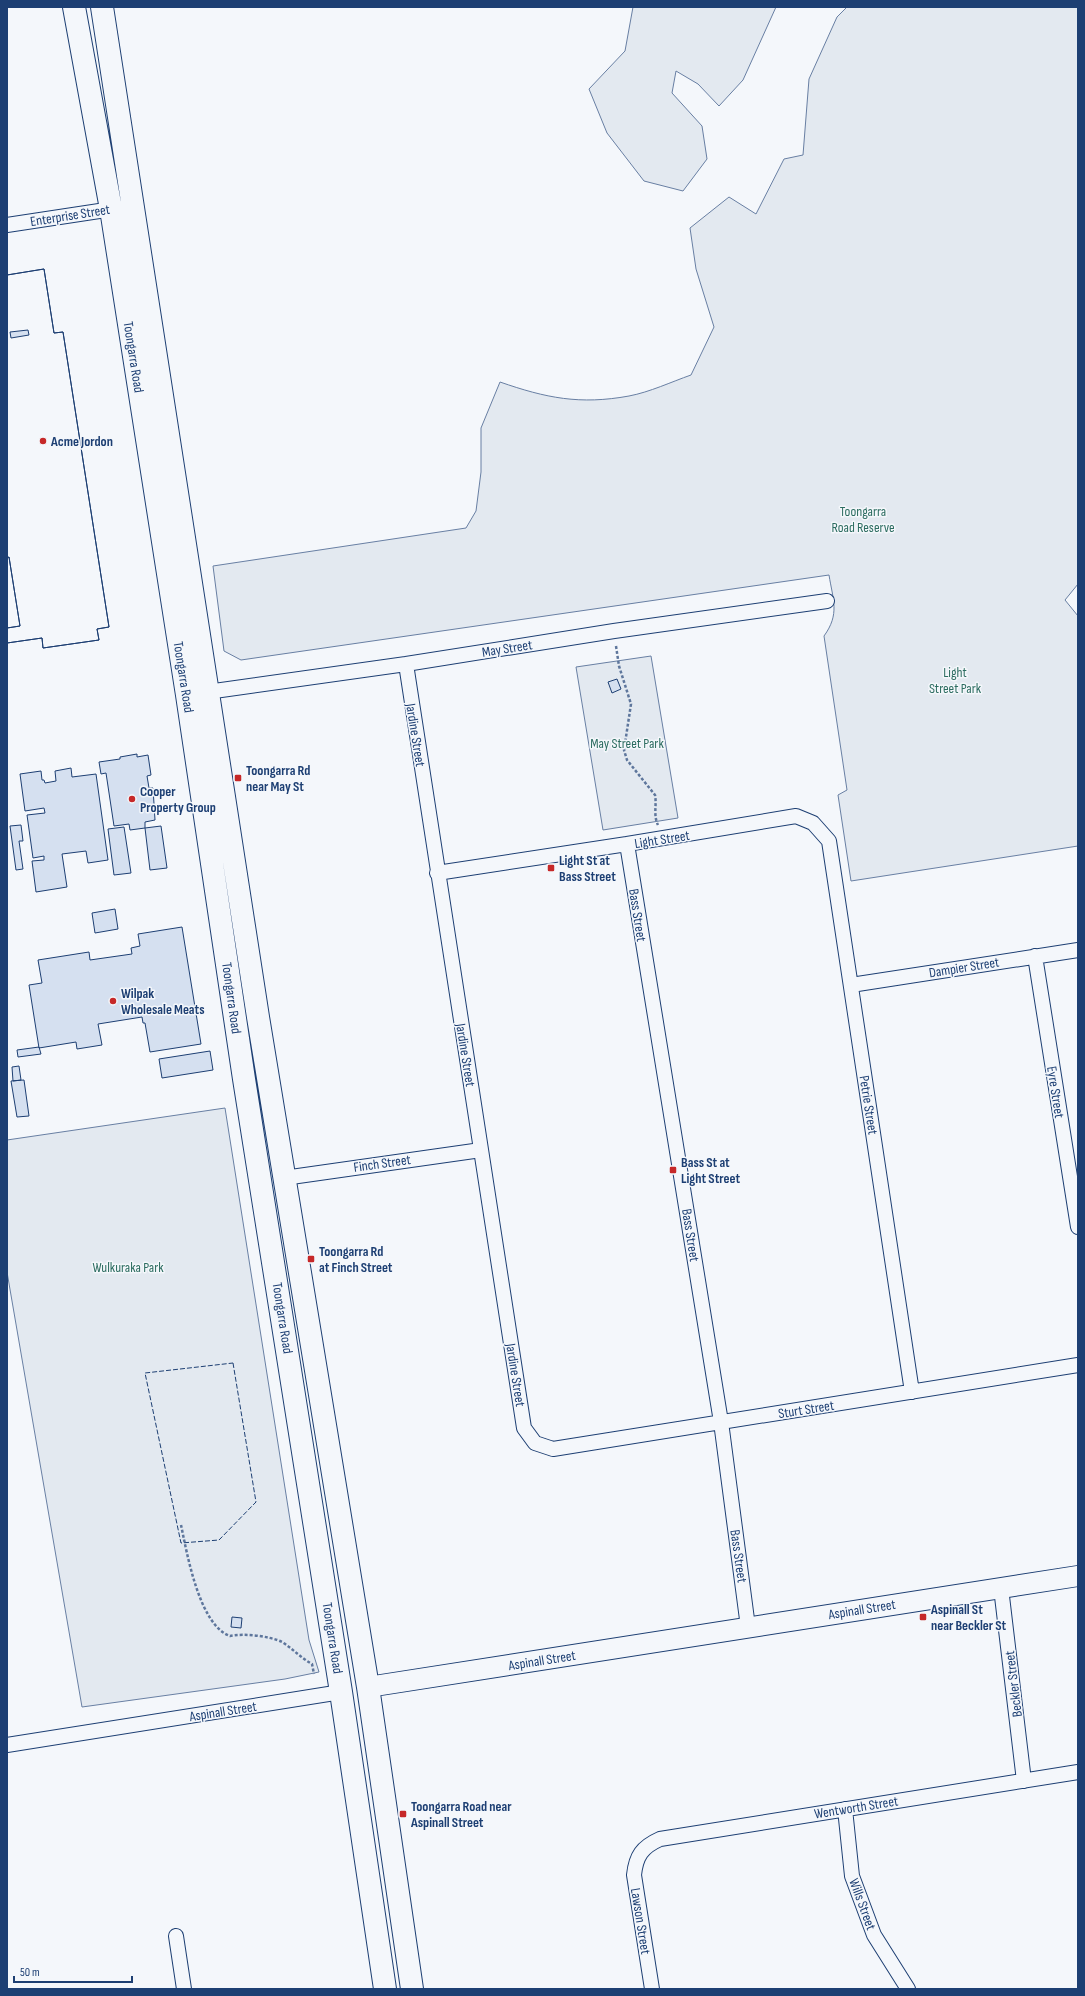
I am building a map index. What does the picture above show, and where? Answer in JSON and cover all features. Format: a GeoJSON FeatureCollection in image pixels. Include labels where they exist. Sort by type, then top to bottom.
{"type":"FeatureCollection","features":[{"type":"Feature","properties":{"kind":"main road","name":"Toongarra Road"},"geometry":{"type":"LineString","coordinates":[[74,7],[111,209],[187,695],[244,1079],[341,1692],[385,1989]]}},
{"type":"Feature","properties":{"kind":"main road","name":"Toongarra Road"},"geometry":{"type":"LineString","coordinates":[[102,7],[284,1178],[368,1687],[412,1989]]}},
{"type":"Feature","properties":{"kind":"main road","name":"Aspinall Street"},"geometry":{"type":"LineString","coordinates":[[341,1692],[1078,1576]]}},
{"type":"Feature","properties":{"kind":"street","name":"Enterprise Street"},"geometry":{"type":"LineString","coordinates":[[7,225],[133,205]]}},
{"type":"Feature","properties":{"kind":"street","name":"May Street"},"geometry":{"type":"LineString","coordinates":[[187,695],[406,664],[614,631],[826,601]]}},
{"type":"Feature","properties":{"kind":"street","name":"Jardine Street"},"geometry":{"type":"LineString","coordinates":[[406,664],[437,873],[524,1428],[535,1443]]}},
{"type":"Feature","properties":{"kind":"street","name":"Light Street"},"geometry":{"type":"LineString","coordinates":[[437,873],[666,838],[796,816],[813,823]]}},
{"type":"Feature","properties":{"kind":"street","name":"Petrie Street"},"geometry":{"type":"LineString","coordinates":[[813,823],[829,841],[912,1392]]}},
{"type":"Feature","properties":{"kind":"street","name":"Bass Street"},"geometry":{"type":"LineString","coordinates":[[627,844],[721,1422],[748,1627]]}},
{"type":"Feature","properties":{"kind":"street","name":"Dampier Street"},"geometry":{"type":"LineString","coordinates":[[851,985],[1078,950]]}},
{"type":"Feature","properties":{"kind":"street","name":"Eyre Street"},"geometry":{"type":"LineString","coordinates":[[1035,956],[1078,1228]]}},
{"type":"Feature","properties":{"kind":"street","name":"Finch Street"},"geometry":{"type":"LineString","coordinates":[[284,1178],[481,1150]]}},
{"type":"Feature","properties":{"kind":"street","name":"Sturt Street"},"geometry":{"type":"LineString","coordinates":[[535,1443],[553,1449],[1078,1365]]}},
{"type":"Feature","properties":{"kind":"street","name":"Beckler Street"},"geometry":{"type":"LineString","coordinates":[[1001,1588],[1024,1781]]}},
{"type":"Feature","properties":{"kind":"street","name":"Aspinall Street"},"geometry":{"type":"LineString","coordinates":[[7,1745],[341,1692]]}},
{"type":"Feature","properties":{"kind":"street","name":"Wentworth Street"},"geometry":{"type":"LineString","coordinates":[[640,1854],[649,1844],[660,1839],[1078,1772]]}},
{"type":"Feature","properties":{"kind":"street","name":"Wills Street"},"geometry":{"type":"LineString","coordinates":[[844,1809],[852,1876],[874,1935],[908,1989]]}},
{"type":"Feature","properties":{"kind":"street","name":"Lawson Street"},"geometry":{"type":"LineString","coordinates":[[640,1854],[636,1862],[634,1875],[652,1989]]}},
{"type":"Feature","properties":{"kind":"street"},"geometry":{"type":"LineString","coordinates":[[176,1936],[184,1989]]}},
{"type":"Feature","properties":{"kind":"path"},"geometry":{"type":"LineString","coordinates":[[614,631],[619,666],[631,704],[624,750],[627,760],[655,795],[655,819],[666,838]]}},
{"type":"Feature","properties":{"kind":"path"},"geometry":{"type":"LineString","coordinates":[[182,1524],[192,1575],[206,1610],[218,1628],[230,1636],[238,1634],[276,1640],[312,1664],[314,1674]]}},
{"type":"Feature","properties":{"kind":"path"},"geometry":{"type":"LineString","coordinates":[[312,1664],[318,1661]]}},
{"type":"Feature","properties":{"kind":"green space"},"geometry":{"type":"Polygon","coordinates":[[[633,7],[776,7],[743,80],[719,106],[698,84],[676,71],[672,93],[702,126],[707,159],[683,191],[644,181],[607,133],[589,89],[625,51],[633,7]]]}},
{"type":"Feature","properties":{"kind":"green space"},"geometry":{"type":"Polygon","coordinates":[[[847,7],[1078,7],[1078,584],[1065,600],[1078,616],[1078,846],[851,881],[838,795],[847,790],[824,636],[829,628],[834,614],[829,575],[241,660],[224,651],[213,566],[466,528],[476,511],[481,472],[481,428],[500,382],[548,396],[579,400],[595,400],[611,399],[637,394],[691,375],[714,327],[696,269],[690,228],[729,197],[756,214],[784,159],[803,155],[809,79],[837,17],[847,7]]]}},
{"type":"Feature","properties":{"kind":"green space","name":"May Street Park"},"geometry":{"type":"Polygon","coordinates":[[[651,656],[678,818],[603,830],[576,667],[651,656]]]}},
{"type":"Feature","properties":{"kind":"green space","name":"Wulkuraka Park"},"geometry":{"type":"Polygon","coordinates":[[[225,1108],[309,1640],[319,1672],[285,1679],[82,1707],[7,1272],[7,1140],[225,1108]]]}},
{"type":"Feature","properties":{"kind":"building","name":"Acme Jordon"},"geometry":{"type":"Polygon","coordinates":[[[44,269],[54,333],[63,332],[109,627],[97,629],[99,640],[43,648],[42,638],[7,643],[7,628],[20,626],[9,557],[7,558],[7,275],[44,269]]]}},
{"type":"Feature","properties":{"kind":"building","name":"Acme Jordon"},"geometry":{"type":"Polygon","coordinates":[[[44,269],[54,333],[63,332],[109,627],[97,629],[99,640],[43,648],[42,638],[7,643],[7,628],[20,626],[9,557],[7,558],[7,275],[44,269]],[[28,330],[10,332],[11,338],[29,335],[28,330]]]}},
{"type":"Feature","properties":{"kind":"building"},"geometry":{"type":"Polygon","coordinates":[[[617,679],[621,689],[612,693],[608,682],[617,679]]]}},
{"type":"Feature","properties":{"kind":"building","name":"Cooper Property Group"},"geometry":{"type":"Polygon","coordinates":[[[137,754],[137,757],[148,755],[151,775],[147,776],[149,788],[153,788],[155,820],[145,822],[145,828],[130,830],[129,824],[114,826],[106,773],[101,774],[99,762],[120,759],[120,757],[137,754]]]}},
{"type":"Feature","properties":{"kind":"building"},"geometry":{"type":"Polygon","coordinates":[[[71,768],[72,777],[96,774],[108,860],[88,863],[86,851],[62,854],[67,887],[36,892],[32,861],[44,860],[44,856],[33,858],[27,815],[45,813],[44,808],[25,811],[20,774],[41,771],[42,780],[44,780],[45,783],[56,781],[55,771],[71,768]]]}},
{"type":"Feature","properties":{"kind":"building"},"geometry":{"type":"Polygon","coordinates":[[[21,825],[23,841],[19,841],[23,869],[16,870],[10,826],[21,825]]]}},
{"type":"Feature","properties":{"kind":"building"},"geometry":{"type":"Polygon","coordinates":[[[161,826],[167,868],[150,870],[145,828],[161,826]]]}},
{"type":"Feature","properties":{"kind":"building"},"geometry":{"type":"Polygon","coordinates":[[[124,827],[131,873],[114,875],[108,829],[124,827]]]}},
{"type":"Feature","properties":{"kind":"building"},"geometry":{"type":"Polygon","coordinates":[[[115,909],[118,929],[95,933],[92,913],[115,909]]]}},
{"type":"Feature","properties":{"kind":"building","name":"Wilpak Wholesale Meats"},"geometry":{"type":"Polygon","coordinates":[[[182,927],[201,1044],[150,1052],[145,1023],[143,1023],[142,1017],[98,1024],[102,1045],[77,1049],[76,1042],[39,1048],[29,985],[42,983],[38,960],[89,952],[90,960],[132,954],[131,948],[140,946],[138,934],[182,927]]]}},
{"type":"Feature","properties":{"kind":"building"},"geometry":{"type":"Polygon","coordinates":[[[39,1047],[41,1054],[18,1057],[17,1050],[39,1047]]]}},
{"type":"Feature","properties":{"kind":"building"},"geometry":{"type":"Polygon","coordinates":[[[210,1051],[213,1070],[162,1078],[159,1059],[210,1051]]]}},
{"type":"Feature","properties":{"kind":"building"},"geometry":{"type":"Polygon","coordinates":[[[19,1066],[21,1080],[13,1081],[12,1067],[19,1066]]]}},
{"type":"Feature","properties":{"kind":"building"},"geometry":{"type":"Polygon","coordinates":[[[24,1080],[29,1116],[17,1117],[11,1081],[24,1080]]]}},
{"type":"Feature","properties":{"kind":"building"},"geometry":{"type":"Polygon","coordinates":[[[232,1617],[242,1618],[241,1628],[231,1627],[232,1617]]]}},
{"type":"Feature","properties":{"kind":"fence"},"geometry":{"type":"LineString","coordinates":[[233,1363],[256,1502],[219,1540],[181,1543],[145,1373],[233,1363]]}},
{"type":"Feature","properties":{"kind":"place","name":"Acme Jordon"},"geometry":{"type":"Point","coordinates":[43,441]}},
{"type":"Feature","properties":{"kind":"place","name":"Toongarra Rd near May St"},"geometry":{"type":"Point","coordinates":[238,778]}},
{"type":"Feature","properties":{"kind":"place","name":"Cooper Property Group"},"geometry":{"type":"Point","coordinates":[132,799]}},
{"type":"Feature","properties":{"kind":"place","name":"Light St at Bass Street"},"geometry":{"type":"Point","coordinates":[551,868]}},
{"type":"Feature","properties":{"kind":"place","name":"Wilpak Wholesale Meats"},"geometry":{"type":"Point","coordinates":[113,1001]}},
{"type":"Feature","properties":{"kind":"place","name":"Bass St at Light Street"},"geometry":{"type":"Point","coordinates":[673,1170]}},
{"type":"Feature","properties":{"kind":"place","name":"Toongarra Rd at Finch Street"},"geometry":{"type":"Point","coordinates":[311,1259]}},
{"type":"Feature","properties":{"kind":"place","name":"Aspinall St near Beckler St"},"geometry":{"type":"Point","coordinates":[923,1617]}},
{"type":"Feature","properties":{"kind":"place","name":"Toongarra Road near Aspinall Street"},"geometry":{"type":"Point","coordinates":[403,1814]}},
{"type":"Feature","properties":{"kind":"park label","name":"Toongarra Road Reserve"},"geometry":{"type":"Point","coordinates":[863,520]}},
{"type":"Feature","properties":{"kind":"park label","name":"Light Street Park"},"geometry":{"type":"Point","coordinates":[955,680]}}]}
